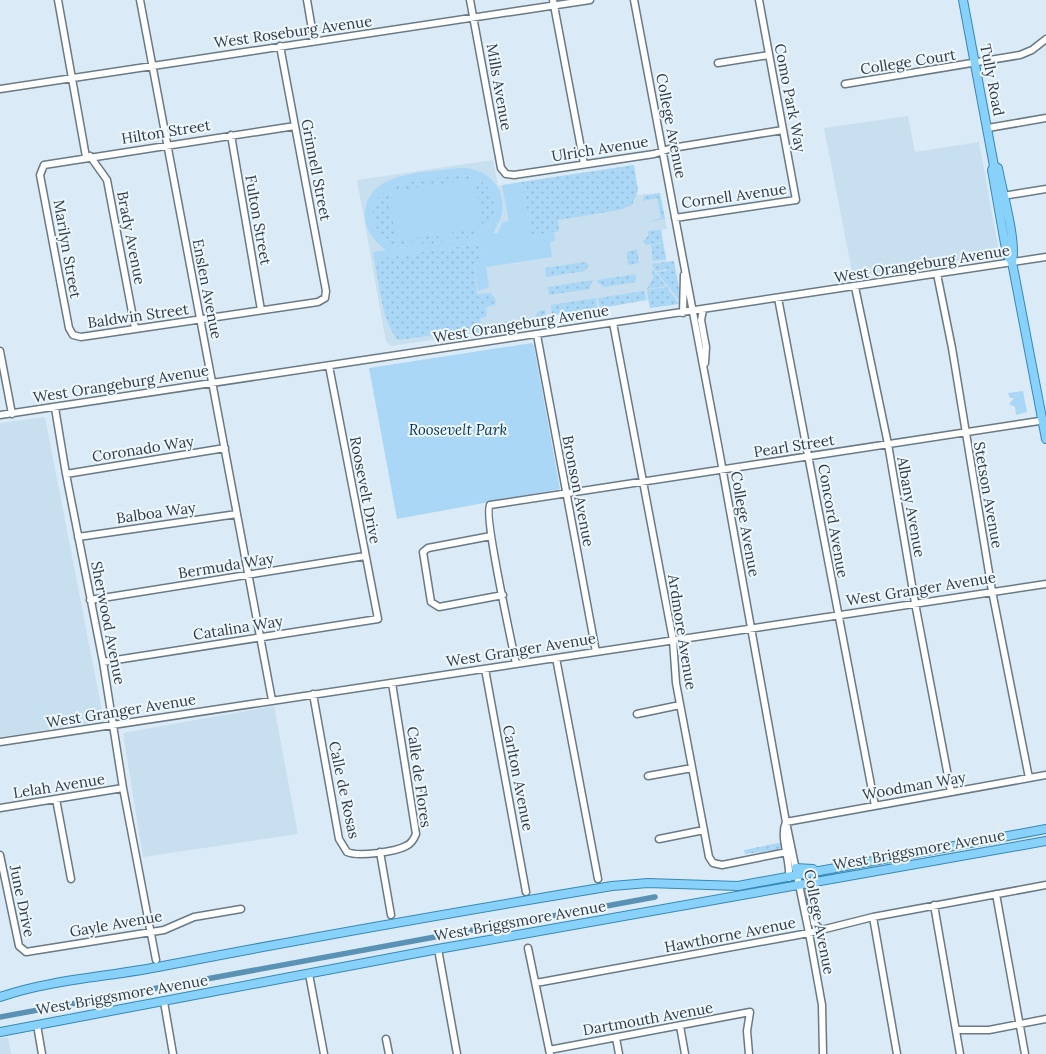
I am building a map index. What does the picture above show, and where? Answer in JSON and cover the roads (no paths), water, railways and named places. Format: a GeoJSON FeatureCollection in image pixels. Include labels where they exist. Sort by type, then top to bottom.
{"type":"FeatureCollection","features":[{"type":"Feature","properties":{"kind":"main road","name":"Tully Road"},"geometry":{"type":"LineString","coordinates":[[963,0],[988,128],[994,166],[992,170],[1007,255],[1012,262]]}},
{"type":"Feature","properties":{"kind":"main road","name":"Tully Road"},"geometry":{"type":"LineString","coordinates":[[994,166],[998,168],[1014,253],[1012,262],[1044,420],[1046,439]]}},
{"type":"Feature","properties":{"kind":"main road","name":"West Briggsmore Avenue"},"geometry":{"type":"LineString","coordinates":[[0,997],[26,989],[157,968],[343,931],[612,886],[648,883],[730,887],[789,878],[797,872],[880,861],[1046,829]]}},
{"type":"Feature","properties":{"kind":"main road","name":"West Briggsmore Avenue"},"geometry":{"type":"LineString","coordinates":[[0,1032],[438,949],[1045,841]]}},
{"type":"Feature","properties":{"kind":"street","name":"Brady Avenue"},"geometry":{"type":"LineString","coordinates":[[58,0],[88,157],[107,180],[135,328]]}},
{"type":"Feature","properties":{"kind":"street","name":"Enslen Avenue"},"geometry":{"type":"LineString","coordinates":[[140,0],[272,700]]}},
{"type":"Feature","properties":{"kind":"street"},"geometry":{"type":"LineString","coordinates":[[307,0],[314,42]]}},
{"type":"Feature","properties":{"kind":"street","name":"Mills Avenue"},"geometry":{"type":"LineString","coordinates":[[470,0],[501,168],[503,172],[509,175]]}},
{"type":"Feature","properties":{"kind":"street","name":"West Roseburg Avenue"},"geometry":{"type":"LineString","coordinates":[[0,89],[314,42],[553,3],[590,0]]}},
{"type":"Feature","properties":{"kind":"street","name":"College Avenue"},"geometry":{"type":"LineString","coordinates":[[634,0],[752,628],[786,822],[783,829],[797,872],[809,933],[822,1006],[823,1054]]}},
{"type":"Feature","properties":{"kind":"street","name":"Como Park Way"},"geometry":{"type":"LineString","coordinates":[[759,0],[796,200]]}},
{"type":"Feature","properties":{"kind":"street"},"geometry":{"type":"LineString","coordinates":[[553,3],[584,164]]}},
{"type":"Feature","properties":{"kind":"street","name":"College Court"},"geometry":{"type":"LineString","coordinates":[[845,84],[976,64],[1024,54],[1046,40]]}},
{"type":"Feature","properties":{"kind":"street","name":"Grinnell Street"},"geometry":{"type":"LineString","coordinates":[[280,46],[326,291],[324,298]]}},
{"type":"Feature","properties":{"kind":"street"},"geometry":{"type":"LineString","coordinates":[[718,63],[769,55]]}},
{"type":"Feature","properties":{"kind":"street"},"geometry":{"type":"LineString","coordinates":[[988,128],[1046,118]]}},
{"type":"Feature","properties":{"kind":"street","name":"Hilton Street"},"geometry":{"type":"LineString","coordinates":[[42,167],[49,163],[166,144],[295,126]]}},
{"type":"Feature","properties":{"kind":"street","name":"Ulrich Avenue"},"geometry":{"type":"LineString","coordinates":[[509,175],[663,152],[672,148],[783,130]]}},
{"type":"Feature","properties":{"kind":"street","name":"Fulton Street"},"geometry":{"type":"LineString","coordinates":[[231,135],[261,310]]}},
{"type":"Feature","properties":{"kind":"street","name":"Marilyn Street"},"geometry":{"type":"LineString","coordinates":[[42,167],[40,175],[69,328],[73,335]]}},
{"type":"Feature","properties":{"kind":"street"},"geometry":{"type":"LineString","coordinates":[[1003,196],[1046,189]]}},
{"type":"Feature","properties":{"kind":"street","name":"Cornell Avenue"},"geometry":{"type":"LineString","coordinates":[[675,218],[796,200]]}},
{"type":"Feature","properties":{"kind":"street","name":"West Orangeburg Avenue"},"geometry":{"type":"LineString","coordinates":[[0,415],[692,312],[1046,257]]}},
{"type":"Feature","properties":{"kind":"street"},"geometry":{"type":"LineString","coordinates":[[683,313],[685,308],[682,285],[685,270]]}},
{"type":"Feature","properties":{"kind":"street","name":"Stetson Avenue"},"geometry":{"type":"LineString","coordinates":[[937,274],[992,591],[1029,778]]}},
{"type":"Feature","properties":{"kind":"street","name":"Albany Avenue"},"geometry":{"type":"LineString","coordinates":[[854,287],[888,444],[915,603],[951,792]]}},
{"type":"Feature","properties":{"kind":"street","name":"Baldwin Street"},"geometry":{"type":"LineString","coordinates":[[73,335],[81,337],[200,320],[318,302],[324,298]]}},
{"type":"Feature","properties":{"kind":"street","name":"Concord Avenue"},"geometry":{"type":"LineString","coordinates":[[778,298],[837,615],[875,806]]}},
{"type":"Feature","properties":{"kind":"street"},"geometry":{"type":"LineString","coordinates":[[703,310],[701,320],[706,347],[704,372]]}},
{"type":"Feature","properties":{"kind":"street","name":"Ardmore Avenue"},"geometry":{"type":"LineString","coordinates":[[614,323],[673,640],[680,705],[709,857],[717,865],[790,852]]}},
{"type":"Feature","properties":{"kind":"street","name":"Bronson Avenue"},"geometry":{"type":"LineString","coordinates":[[537,334],[596,652]]}},
{"type":"Feature","properties":{"kind":"street"},"geometry":{"type":"LineString","coordinates":[[0,351],[12,414]]}},
{"type":"Feature","properties":{"kind":"street","name":"Roosevelt Drive"},"geometry":{"type":"LineString","coordinates":[[329,366],[378,619]]}},
{"type":"Feature","properties":{"kind":"street","name":"Sherwood Avenue"},"geometry":{"type":"LineString","coordinates":[[55,408],[103,662],[123,788],[156,960]]}},
{"type":"Feature","properties":{"kind":"street","name":"Pearl Street"},"geometry":{"type":"LineString","coordinates":[[491,536],[488,507],[565,493],[1044,420]]}},
{"type":"Feature","properties":{"kind":"street","name":"Coronado Way"},"geometry":{"type":"LineString","coordinates":[[66,474],[225,448]]}},
{"type":"Feature","properties":{"kind":"street","name":"Balboa Way"},"geometry":{"type":"LineString","coordinates":[[78,537],[237,514]]}},
{"type":"Feature","properties":{"kind":"street"},"geometry":{"type":"LineString","coordinates":[[503,595],[439,608],[431,602],[423,552],[428,548],[491,536],[503,595],[516,664]]}},
{"type":"Feature","properties":{"kind":"street","name":"Bermuda Way"},"geometry":{"type":"LineString","coordinates":[[90,600],[365,556]]}},
{"type":"Feature","properties":{"kind":"street","name":"West Granger Avenue"},"geometry":{"type":"LineString","coordinates":[[0,742],[1046,584]]}},
{"type":"Feature","properties":{"kind":"street","name":"Catalina Way"},"geometry":{"type":"LineString","coordinates":[[103,662],[378,619]]}},
{"type":"Feature","properties":{"kind":"street"},"geometry":{"type":"LineString","coordinates":[[556,658],[598,880]]}},
{"type":"Feature","properties":{"kind":"street","name":"Carlton Avenue"},"geometry":{"type":"LineString","coordinates":[[485,669],[526,892]]}},
{"type":"Feature","properties":{"kind":"street","name":"Calle de Flores"},"geometry":{"type":"LineString","coordinates":[[380,852],[408,846],[414,839],[416,830],[392,683]]}},
{"type":"Feature","properties":{"kind":"street","name":"Calle de Rosas"},"geometry":{"type":"LineString","coordinates":[[313,694],[340,844],[347,852],[355,855],[380,852]]}},
{"type":"Feature","properties":{"kind":"street"},"geometry":{"type":"LineString","coordinates":[[636,714],[680,705]]}},
{"type":"Feature","properties":{"kind":"street"},"geometry":{"type":"LineString","coordinates":[[648,776],[692,768]]}},
{"type":"Feature","properties":{"kind":"street","name":"Woodman Way"},"geometry":{"type":"LineString","coordinates":[[786,822],[1046,775]]}},
{"type":"Feature","properties":{"kind":"street","name":"Lelah Avenue"},"geometry":{"type":"LineString","coordinates":[[0,808],[123,788]]}},
{"type":"Feature","properties":{"kind":"street"},"geometry":{"type":"LineString","coordinates":[[56,799],[71,879]]}},
{"type":"Feature","properties":{"kind":"street"},"geometry":{"type":"LineString","coordinates":[[659,839],[704,830]]}},
{"type":"Feature","properties":{"kind":"street"},"geometry":{"type":"LineString","coordinates":[[380,852],[391,915]]}},
{"type":"Feature","properties":{"kind":"street"},"geometry":{"type":"LineString","coordinates":[[789,878],[790,852]]}},
{"type":"Feature","properties":{"kind":"street","name":"June Drive"},"geometry":{"type":"LineString","coordinates":[[0,854],[2,878],[19,946],[22,951]]}},
{"type":"Feature","properties":{"kind":"street"},"geometry":{"type":"LineString","coordinates":[[809,884],[814,923],[809,933]]}},
{"type":"Feature","properties":{"kind":"street","name":"Hawthorne Avenue"},"geometry":{"type":"LineString","coordinates":[[536,984],[809,933],[873,917],[1046,885]]}},
{"type":"Feature","properties":{"kind":"street"},"geometry":{"type":"LineString","coordinates":[[996,894],[1025,1054]]}},
{"type":"Feature","properties":{"kind":"street"},"geometry":{"type":"LineString","coordinates":[[934,906],[960,1054]]}},
{"type":"Feature","properties":{"kind":"street","name":"Gayle Avenue"},"geometry":{"type":"LineString","coordinates":[[22,951],[28,952],[164,930],[197,916],[241,909]]}},
{"type":"Feature","properties":{"kind":"street"},"geometry":{"type":"LineString","coordinates":[[873,917],[897,1054]]}},
{"type":"Feature","properties":{"kind":"street"},"geometry":{"type":"LineString","coordinates":[[814,923],[821,930]]}},
{"type":"Feature","properties":{"kind":"street"},"geometry":{"type":"LineString","coordinates":[[528,948],[550,1052]]}},
{"type":"Feature","properties":{"kind":"street"},"geometry":{"type":"LineString","coordinates":[[438,949],[457,1054]]}},
{"type":"Feature","properties":{"kind":"street"},"geometry":{"type":"LineString","coordinates":[[309,974],[324,1054]]}},
{"type":"Feature","properties":{"kind":"street"},"geometry":{"type":"LineString","coordinates":[[164,1002],[173,1054]]}},
{"type":"Feature","properties":{"kind":"street","name":"Dartmouth Avenue"},"geometry":{"type":"LineString","coordinates":[[550,1052],[750,1012],[747,1038],[749,1054]]}},
{"type":"Feature","properties":{"kind":"street"},"geometry":{"type":"LineString","coordinates":[[956,1030],[978,1031],[1046,1019]]}},
{"type":"Feature","properties":{"kind":"street"},"geometry":{"type":"LineString","coordinates":[[37,1025],[42,1054]]}},
{"type":"Feature","properties":{"kind":"street"},"geometry":{"type":"LineString","coordinates":[[680,1026],[685,1054]]}},
{"type":"Feature","properties":{"kind":"street"},"geometry":{"type":"LineString","coordinates":[[616,1038],[619,1054]]}},
{"type":"Feature","properties":{"kind":"street"},"geometry":{"type":"LineString","coordinates":[[386,1039],[389,1054]]}},
{"type":"Feature","properties":{"kind":"waterway"},"geometry":{"type":"LineString","coordinates":[[493,927],[655,897]]}},
{"type":"Feature","properties":{"kind":"waterway"},"geometry":{"type":"LineString","coordinates":[[0,1017],[473,930]]}},
{"type":"Feature","properties":{"kind":"park label","name":"Roosevelt Park"},"geometry":{"type":"Point","coordinates":[458,430]}}]}
